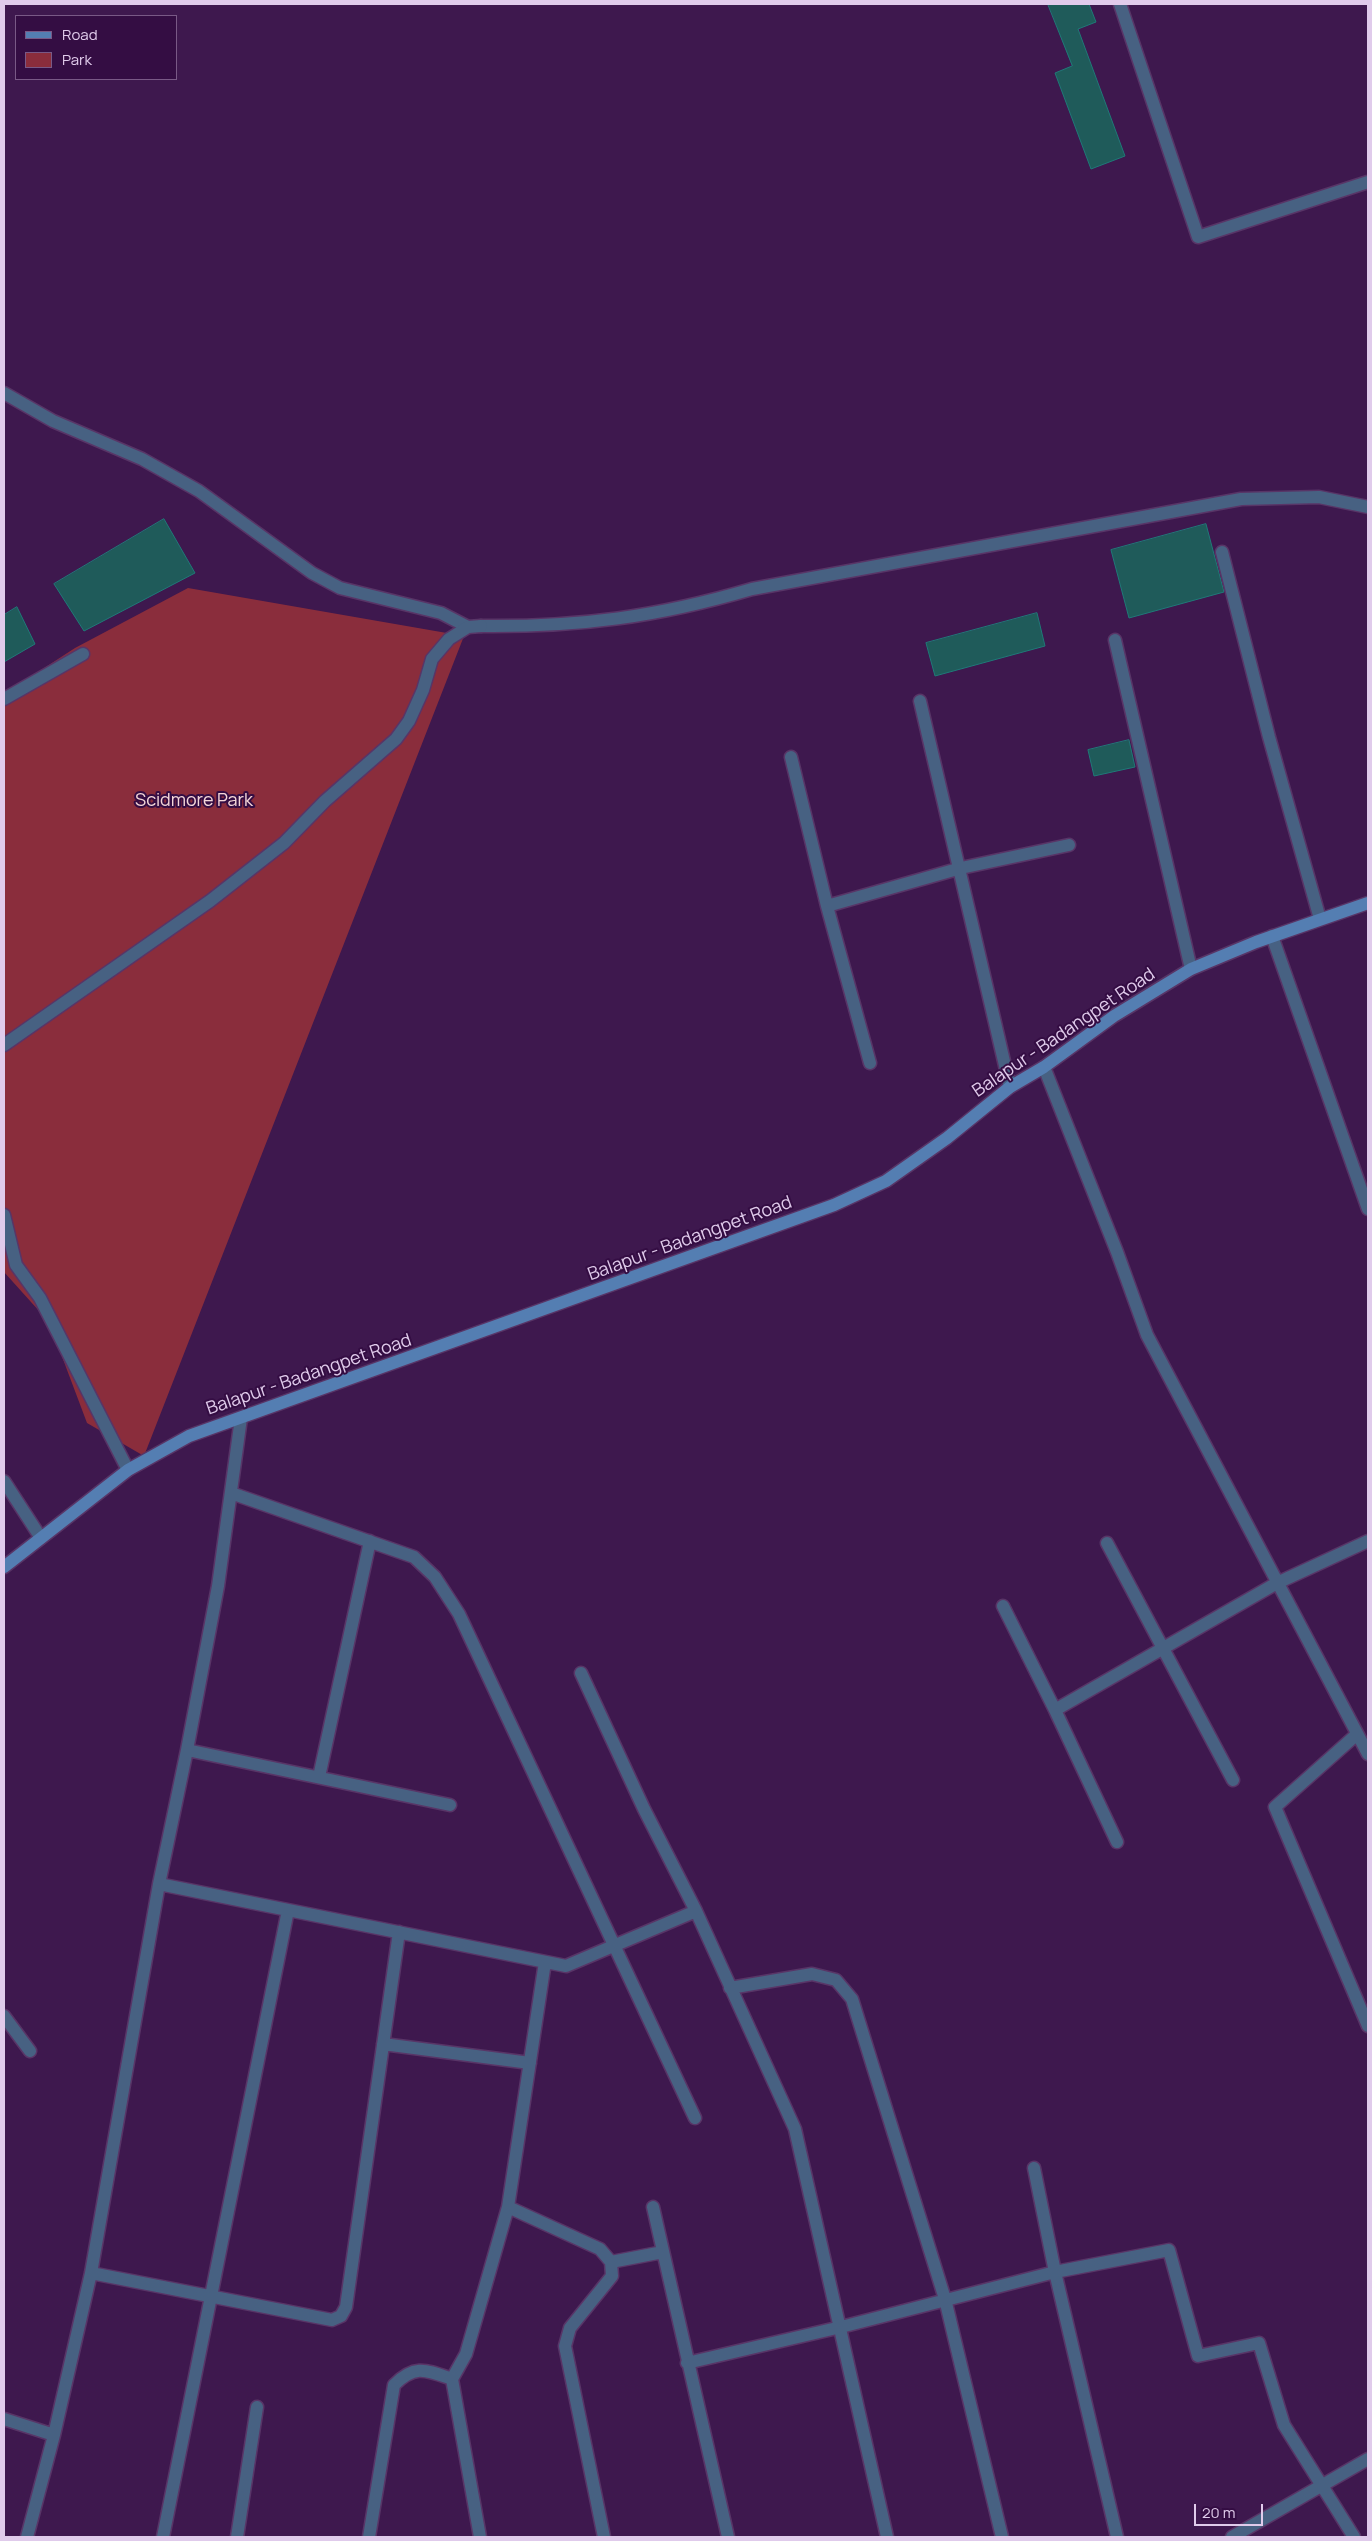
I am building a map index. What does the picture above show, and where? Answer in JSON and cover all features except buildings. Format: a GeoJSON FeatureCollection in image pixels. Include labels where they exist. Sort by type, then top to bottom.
{"type":"FeatureCollection","features":[{"type":"Feature","properties":{"kind":"street"},"geometry":{"type":"LineString","coordinates":[[1120,4],[1198,237],[1368,182]]}},
{"type":"Feature","properties":{"kind":"street"},"geometry":{"type":"LineString","coordinates":[[4,393],[53,421],[142,458],[199,491],[312,573],[340,588],[441,614],[468,627]]}},
{"type":"Feature","properties":{"kind":"street"},"geometry":{"type":"LineString","coordinates":[[4,1045],[210,901],[284,843],[325,802],[396,739],[409,721],[420,698],[432,659],[449,639],[468,627],[574,625],[638,617],[696,606],[752,589],[1241,499],[1319,497],[1368,507]]}},
{"type":"Feature","properties":{"kind":"street"},"geometry":{"type":"LineString","coordinates":[[1222,552],[1269,737],[1320,918]]}},
{"type":"Feature","properties":{"kind":"street"},"geometry":{"type":"LineString","coordinates":[[1115,640],[1191,969]]}},
{"type":"Feature","properties":{"kind":"street"},"geometry":{"type":"LineString","coordinates":[[4,700],[83,654]]}},
{"type":"Feature","properties":{"kind":"street"},"geometry":{"type":"LineString","coordinates":[[920,701],[961,868],[1010,1086]]}},
{"type":"Feature","properties":{"kind":"street"},"geometry":{"type":"LineString","coordinates":[[791,758],[827,906],[870,1063]]}},
{"type":"Feature","properties":{"kind":"street"},"geometry":{"type":"LineString","coordinates":[[827,906],[961,868],[1069,845]]}},
{"type":"Feature","properties":{"kind":"street","name":"Balapur - Badangpet Road"},"geometry":{"type":"LineString","coordinates":[[4,1567],[128,1470],[188,1436],[834,1205],[886,1182],[947,1138],[1010,1086],[1044,1067],[1114,1016],[1191,969],[1320,918],[1368,903]]}},
{"type":"Feature","properties":{"kind":"street"},"geometry":{"type":"LineString","coordinates":[[1272,936],[1368,1209]]}},
{"type":"Feature","properties":{"kind":"street"},"geometry":{"type":"LineString","coordinates":[[1044,1067],[1117,1252],[1147,1335],[1356,1735],[1368,1754]]}},
{"type":"Feature","properties":{"kind":"street"},"geometry":{"type":"LineString","coordinates":[[4,1215],[16,1265],[40,1298],[128,1470]]}},
{"type":"Feature","properties":{"kind":"street"},"geometry":{"type":"LineString","coordinates":[[27,2537],[54,2436],[91,2272],[159,1884],[218,1586],[241,1418]]}},
{"type":"Feature","properties":{"kind":"street"},"geometry":{"type":"LineString","coordinates":[[4,1481],[41,1538]]}},
{"type":"Feature","properties":{"kind":"street"},"geometry":{"type":"LineString","coordinates":[[231,1493],[414,1556],[435,1577],[459,1614],[695,2118]]}},
{"type":"Feature","properties":{"kind":"street"},"geometry":{"type":"LineString","coordinates":[[320,1777],[370,1541]]}},
{"type":"Feature","properties":{"kind":"street"},"geometry":{"type":"LineString","coordinates":[[1055,1710],[1277,1583],[1368,1542]]}},
{"type":"Feature","properties":{"kind":"street"},"geometry":{"type":"LineString","coordinates":[[1107,1543],[1233,1780]]}},
{"type":"Feature","properties":{"kind":"street"},"geometry":{"type":"LineString","coordinates":[[1003,1606],[1055,1710],[1117,1842]]}},
{"type":"Feature","properties":{"kind":"street"},"geometry":{"type":"LineString","coordinates":[[581,1673],[644,1809],[696,1911],[795,2129],[887,2537]]}},
{"type":"Feature","properties":{"kind":"street"},"geometry":{"type":"LineString","coordinates":[[1356,1735],[1275,1807],[1368,2026]]}},
{"type":"Feature","properties":{"kind":"street"},"geometry":{"type":"LineString","coordinates":[[187,1750],[450,1806]]}},
{"type":"Feature","properties":{"kind":"street"},"geometry":{"type":"LineString","coordinates":[[159,1884],[566,1966],[615,1947],[696,1911]]}},
{"type":"Feature","properties":{"kind":"street"},"geometry":{"type":"LineString","coordinates":[[162,2537],[288,1910]]}},
{"type":"Feature","properties":{"kind":"street"},"geometry":{"type":"LineString","coordinates":[[91,2272],[332,2320],[341,2316],[346,2307],[399,1932]]}},
{"type":"Feature","properties":{"kind":"street"},"geometry":{"type":"LineString","coordinates":[[480,2537],[452,2378],[466,2354],[508,2207],[545,1962]]}},
{"type":"Feature","properties":{"kind":"street"},"geometry":{"type":"LineString","coordinates":[[730,1988],[812,1974],[836,1980],[852,1999],[945,2299],[1002,2537]]}},
{"type":"Feature","properties":{"kind":"street"},"geometry":{"type":"LineString","coordinates":[[4,2016],[30,2051]]}},
{"type":"Feature","properties":{"kind":"street"},"geometry":{"type":"LineString","coordinates":[[383,2044],[530,2062]]}},
{"type":"Feature","properties":{"kind":"street"},"geometry":{"type":"LineString","coordinates":[[1034,2168],[1055,2272],[1117,2537]]}},
{"type":"Feature","properties":{"kind":"street"},"geometry":{"type":"LineString","coordinates":[[508,2207],[600,2249],[611,2262],[612,2276],[570,2328],[565,2346],[604,2537]]}},
{"type":"Feature","properties":{"kind":"street"},"geometry":{"type":"LineString","coordinates":[[653,2207],[728,2537]]}},
{"type":"Feature","properties":{"kind":"street"},"geometry":{"type":"LineString","coordinates":[[687,2362],[841,2327],[1055,2272],[1169,2250],[1198,2356],[1259,2344],[1284,2425],[1354,2537]]}},
{"type":"Feature","properties":{"kind":"street"},"geometry":{"type":"LineString","coordinates":[[611,2262],[663,2252]]}},
{"type":"Feature","properties":{"kind":"street"},"geometry":{"type":"LineString","coordinates":[[369,2537],[394,2385],[406,2374],[428,2370],[452,2378]]}},
{"type":"Feature","properties":{"kind":"street"},"geometry":{"type":"LineString","coordinates":[[237,2537],[258,2407]]}},
{"type":"Feature","properties":{"kind":"street"},"geometry":{"type":"LineString","coordinates":[[4,2419],[54,2436]]}},
{"type":"Feature","properties":{"kind":"street"},"geometry":{"type":"LineString","coordinates":[[1232,2537],[1368,2459]]}},
{"type":"Feature","properties":{"kind":"green space","name":"Scidmore Park"},"geometry":{"type":"Polygon","coordinates":[[[188,588],[464,636],[144,1456],[87,1423],[49,1322],[4,1272],[4,694],[75,648],[188,588]]]}}]}
